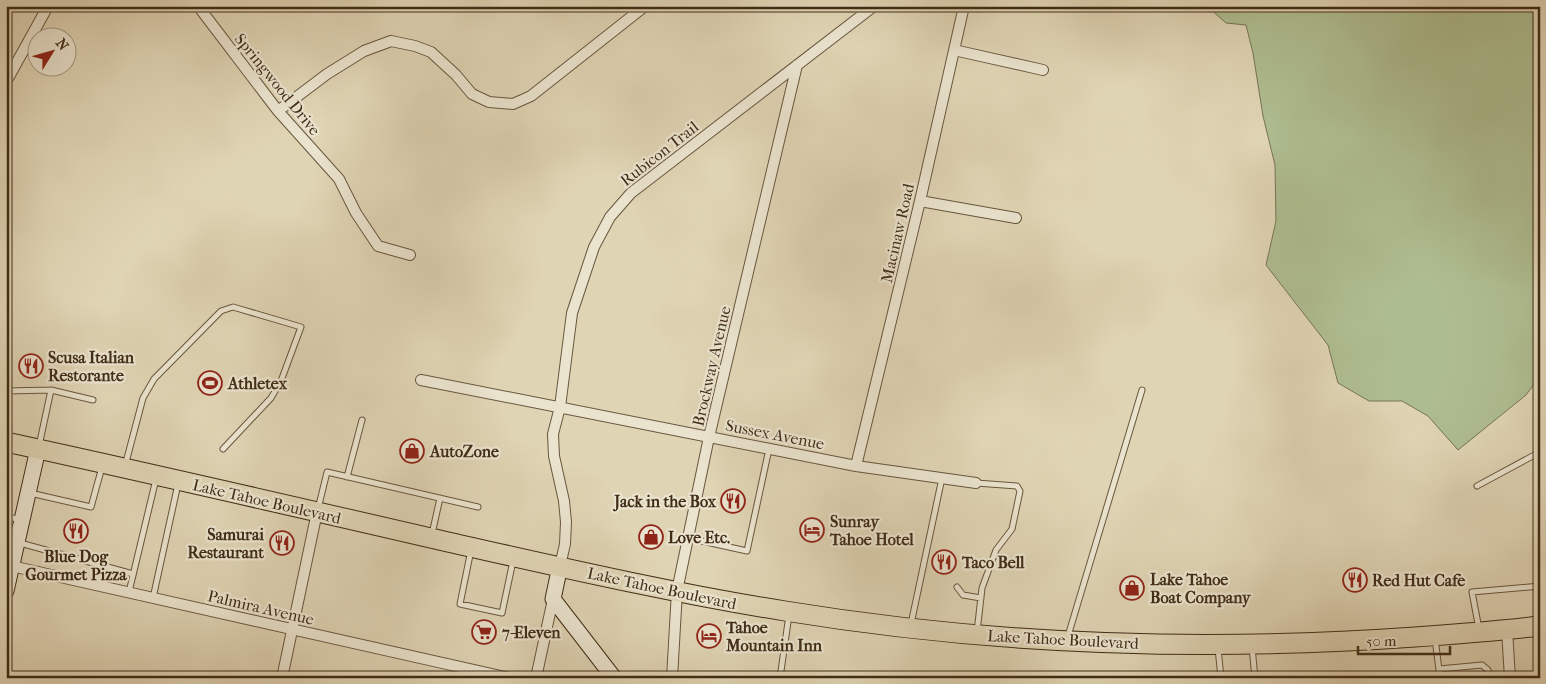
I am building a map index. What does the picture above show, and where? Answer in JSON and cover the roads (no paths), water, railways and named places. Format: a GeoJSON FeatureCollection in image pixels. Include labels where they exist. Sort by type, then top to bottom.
{"type":"FeatureCollection","features":[{"type":"Feature","properties":{"kind":"highway","name":"Lake Tahoe Boulevard"},"geometry":{"type":"LineString","coordinates":[[6,442],[514,557],[677,591],[789,612],[910,627],[1067,641],[1146,644],[1252,644],[1365,640],[1540,626]]}},
{"type":"Feature","properties":{"kind":"street"},"geometry":{"type":"LineString","coordinates":[[6,82],[47,6]]}},
{"type":"Feature","properties":{"kind":"street","name":"Springwood Drive"},"geometry":{"type":"LineString","coordinates":[[198,6],[278,112],[339,179],[356,213],[378,246],[410,255]]}},
{"type":"Feature","properties":{"kind":"street"},"geometry":{"type":"LineString","coordinates":[[278,112],[327,74],[364,51],[391,41],[415,46],[431,52],[472,94],[489,102],[513,104],[530,96],[645,6]]}},
{"type":"Feature","properties":{"kind":"street","name":"Rubicon Trail"},"geometry":{"type":"LineString","coordinates":[[560,566],[565,544],[566,522],[564,501],[554,456],[553,434],[560,407],[572,313],[594,247],[610,217],[631,192],[874,6]]}},
{"type":"Feature","properties":{"kind":"street","name":"Macinaw Road"},"geometry":{"type":"LineString","coordinates":[[856,466],[920,201],[964,6]]}},
{"type":"Feature","properties":{"kind":"street"},"geometry":{"type":"LineString","coordinates":[[954,50],[1043,70]]}},
{"type":"Feature","properties":{"kind":"street","name":"Brockway Avenue"},"geometry":{"type":"LineString","coordinates":[[672,678],[677,591],[710,437],[797,65]]}},
{"type":"Feature","properties":{"kind":"street"},"geometry":{"type":"LineString","coordinates":[[920,201],[1016,218]]}},
{"type":"Feature","properties":{"kind":"street","name":"Sussex Avenue"},"geometry":{"type":"LineString","coordinates":[[421,380],[856,466],[976,483]]}},
{"type":"Feature","properties":{"kind":"street"},"geometry":{"type":"LineString","coordinates":[[6,591],[9,565],[17,543],[38,449]]}},
{"type":"Feature","properties":{"kind":"street"},"geometry":{"type":"LineString","coordinates":[[282,678],[317,512]]}},
{"type":"Feature","properties":{"kind":"street","name":"Palmira Avenue"},"geometry":{"type":"LineString","coordinates":[[9,565],[509,678]]}},
{"type":"Feature","properties":{"kind":"street"},"geometry":{"type":"LineString","coordinates":[[536,678],[560,566]]}},
{"type":"Feature","properties":{"kind":"street"},"geometry":{"type":"LineString","coordinates":[[553,599],[614,678]]}},
{"type":"Feature","properties":{"kind":"street"},"geometry":{"type":"LineString","coordinates":[[1506,630],[1510,678]]}},
{"type":"Feature","properties":{"kind":"lane"},"geometry":{"type":"LineString","coordinates":[[125,468],[143,398],[154,379],[221,310],[233,307],[301,327],[281,381],[271,398],[223,449]]}},
{"type":"Feature","properties":{"kind":"lane"},"geometry":{"type":"LineString","coordinates":[[38,449],[51,390]]}},
{"type":"Feature","properties":{"kind":"lane"},"geometry":{"type":"LineString","coordinates":[[6,391],[51,390],[93,400]]}},
{"type":"Feature","properties":{"kind":"lane"},"geometry":{"type":"LineString","coordinates":[[1067,641],[1142,390]]}},
{"type":"Feature","properties":{"kind":"lane"},"geometry":{"type":"LineString","coordinates":[[347,477],[362,420]]}},
{"type":"Feature","properties":{"kind":"lane"},"geometry":{"type":"LineString","coordinates":[[688,538],[747,551],[769,449]]}},
{"type":"Feature","properties":{"kind":"lane"},"geometry":{"type":"LineString","coordinates":[[1476,486],[1540,452]]}},
{"type":"Feature","properties":{"kind":"lane"},"geometry":{"type":"LineString","coordinates":[[28,492],[91,507],[102,464]]}},
{"type":"Feature","properties":{"kind":"lane"},"geometry":{"type":"LineString","coordinates":[[317,512],[327,472],[478,507]]}},
{"type":"Feature","properties":{"kind":"lane"},"geometry":{"type":"LineString","coordinates":[[129,593],[157,476]]}},
{"type":"Feature","properties":{"kind":"lane"},"geometry":{"type":"LineString","coordinates":[[910,627],[942,478]]}},
{"type":"Feature","properties":{"kind":"lane"},"geometry":{"type":"LineString","coordinates":[[153,598],[179,481]]}},
{"type":"Feature","properties":{"kind":"lane"},"geometry":{"type":"LineString","coordinates":[[976,483],[1017,486],[1020,491],[1012,529],[996,550],[982,588],[977,634]]}},
{"type":"Feature","properties":{"kind":"lane"},"geometry":{"type":"LineString","coordinates":[[431,538],[440,498]]}},
{"type":"Feature","properties":{"kind":"lane"},"geometry":{"type":"LineString","coordinates":[[6,516],[22,520]]}},
{"type":"Feature","properties":{"kind":"lane"},"geometry":{"type":"LineString","coordinates":[[17,543],[133,574]]}},
{"type":"Feature","properties":{"kind":"lane"},"geometry":{"type":"LineString","coordinates":[[472,547],[460,604],[502,613],[514,557]]}},
{"type":"Feature","properties":{"kind":"lane"},"geometry":{"type":"LineString","coordinates":[[1479,632],[1472,592],[1540,586]]}},
{"type":"Feature","properties":{"kind":"lane"},"geometry":{"type":"LineString","coordinates":[[957,587],[963,595],[981,598]]}},
{"type":"Feature","properties":{"kind":"lane"},"geometry":{"type":"LineString","coordinates":[[780,678],[789,612]]}},
{"type":"Feature","properties":{"kind":"lane"},"geometry":{"type":"LineString","coordinates":[[1435,635],[1440,678]]}},
{"type":"Feature","properties":{"kind":"lane"},"geometry":{"type":"LineString","coordinates":[[1217,644],[1221,678]]}},
{"type":"Feature","properties":{"kind":"lane"},"geometry":{"type":"LineString","coordinates":[[1252,644],[1255,678]]}},
{"type":"Feature","properties":{"kind":"lane"},"geometry":{"type":"LineString","coordinates":[[1439,669],[1482,665],[1488,670],[1490,678]]}},
{"type":"Feature","properties":{"kind":"place","name":"Scusa Italian Restorante"},"geometry":{"type":"Point","coordinates":[31,366]}},
{"type":"Feature","properties":{"kind":"place","name":"Athletex"},"geometry":{"type":"Point","coordinates":[210,383]}},
{"type":"Feature","properties":{"kind":"place","name":"AutoZone"},"geometry":{"type":"Point","coordinates":[412,451]}},
{"type":"Feature","properties":{"kind":"place","name":"Jack in the Box"},"geometry":{"type":"Point","coordinates":[733,501]}},
{"type":"Feature","properties":{"kind":"place","name":"Sunray Tahoe Hotel"},"geometry":{"type":"Point","coordinates":[812,530]}},
{"type":"Feature","properties":{"kind":"place","name":"Blue Dog Gourmet Pizza"},"geometry":{"type":"Point","coordinates":[76,531]}},
{"type":"Feature","properties":{"kind":"place","name":"Love Etc."},"geometry":{"type":"Point","coordinates":[651,537]}},
{"type":"Feature","properties":{"kind":"place","name":"Samurai Restaurant"},"geometry":{"type":"Point","coordinates":[282,543]}},
{"type":"Feature","properties":{"kind":"place","name":"Taco Bell"},"geometry":{"type":"Point","coordinates":[944,562]}},
{"type":"Feature","properties":{"kind":"place","name":"Red Hut Cafe"},"geometry":{"type":"Point","coordinates":[1355,580]}},
{"type":"Feature","properties":{"kind":"place","name":"Lake Tahoe Boat Company"},"geometry":{"type":"Point","coordinates":[1132,588]}},
{"type":"Feature","properties":{"kind":"place","name":"7-Eleven"},"geometry":{"type":"Point","coordinates":[484,632]}},
{"type":"Feature","properties":{"kind":"place","name":"Tahoe Mountain Inn"},"geometry":{"type":"Point","coordinates":[709,636]}}]}
